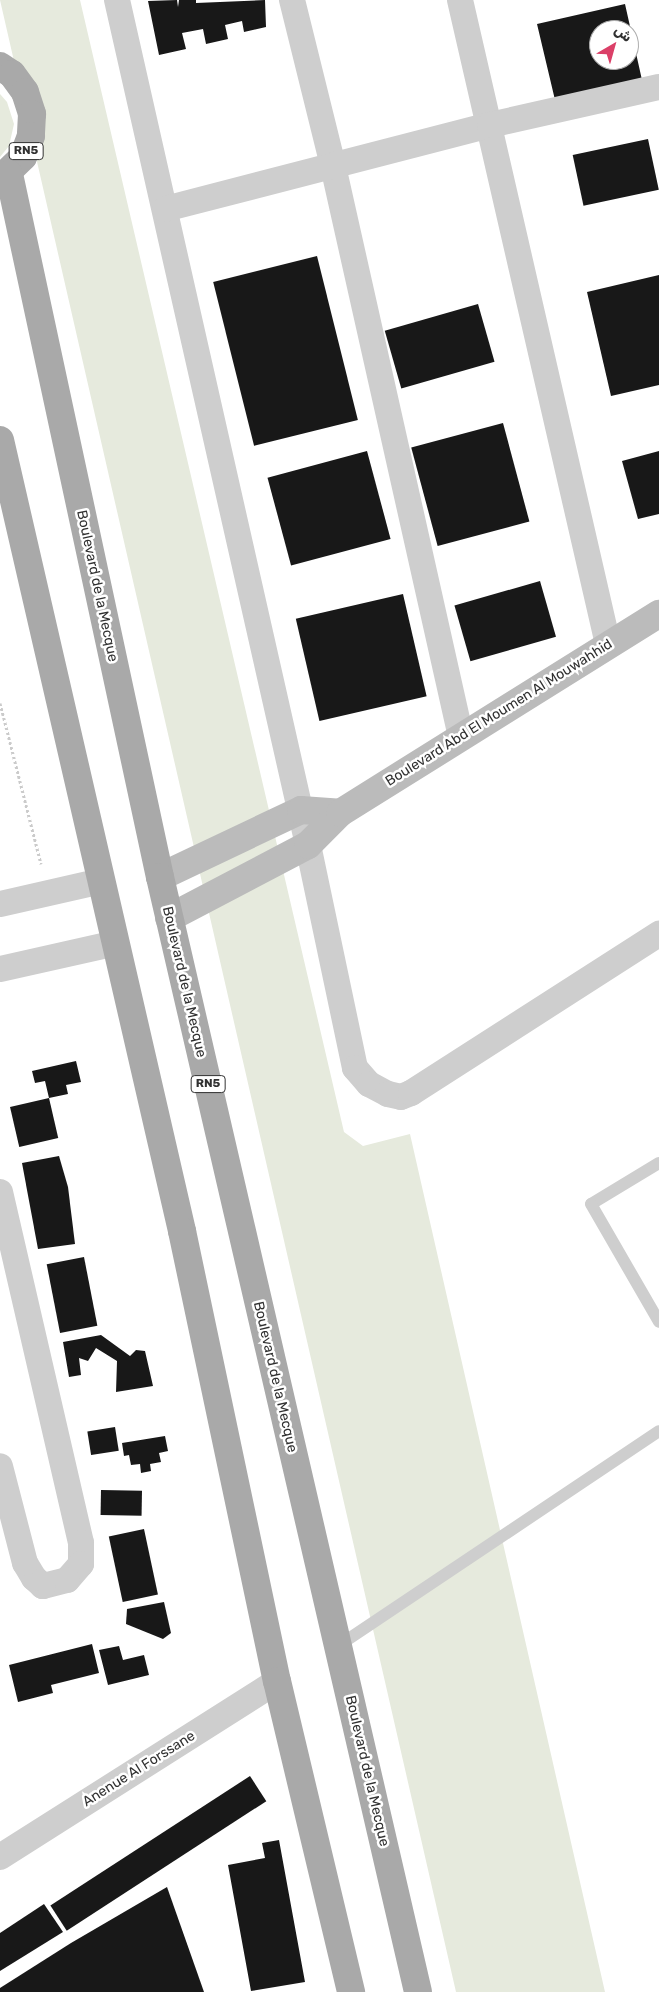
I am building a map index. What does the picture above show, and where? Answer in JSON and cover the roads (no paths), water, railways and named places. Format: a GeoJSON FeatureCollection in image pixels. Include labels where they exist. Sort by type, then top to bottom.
{"type":"FeatureCollection","features":[{"type":"Feature","properties":{"kind":"main road","name":"RN5"},"geometry":{"type":"LineString","coordinates":[[0,66],[12,74],[26,92],[32,114],[32,136],[23,157],[4,177]]}},
{"type":"Feature","properties":{"kind":"main road","name":"Boulevard de la Mecque"},"geometry":{"type":"LineString","coordinates":[[4,177],[169,918],[418,1992]]}},
{"type":"Feature","properties":{"kind":"main road"},"geometry":{"type":"LineString","coordinates":[[0,440],[182,1231],[277,1681],[351,1992]]}},
{"type":"Feature","properties":{"kind":"street"},"geometry":{"type":"LineString","coordinates":[[117,0],[301,810],[355,1068],[369,1084],[388,1094],[401,1097],[411,1093],[659,934]]}},
{"type":"Feature","properties":{"kind":"street"},"geometry":{"type":"LineString","coordinates":[[292,0],[333,166],[460,738]]}},
{"type":"Feature","properties":{"kind":"street"},"geometry":{"type":"LineString","coordinates":[[460,0],[608,644]]}},
{"type":"Feature","properties":{"kind":"street"},"geometry":{"type":"LineString","coordinates":[[165,209],[490,125],[659,87]]}},
{"type":"Feature","properties":{"kind":"street","name":"Boulevard Abd El Moumen Al Mouwahhid"},"geometry":{"type":"LineString","coordinates":[[169,918],[308,845],[340,813],[608,644],[659,614]]}},
{"type":"Feature","properties":{"kind":"street"},"geometry":{"type":"LineString","coordinates":[[160,876],[301,810],[340,813]]}},
{"type":"Feature","properties":{"kind":"street"},"geometry":{"type":"LineString","coordinates":[[0,904],[101,882]]}},
{"type":"Feature","properties":{"kind":"street"},"geometry":{"type":"LineString","coordinates":[[0,969],[116,942]]}},
{"type":"Feature","properties":{"kind":"street"},"geometry":{"type":"LineString","coordinates":[[0,1192],[81,1544],[81,1564],[67,1580],[43,1586],[34,1578],[25,1563],[0,1466]]}},
{"type":"Feature","properties":{"kind":"street","name":"Anenue Al Forssane"},"geometry":{"type":"LineString","coordinates":[[0,1857],[277,1681]]}},
{"type":"Feature","properties":{"kind":"lane"},"geometry":{"type":"LineString","coordinates":[[659,1163],[591,1204],[659,1322]]}},
{"type":"Feature","properties":{"kind":"lane"},"geometry":{"type":"LineString","coordinates":[[338,1646],[659,1430]]}}]}
